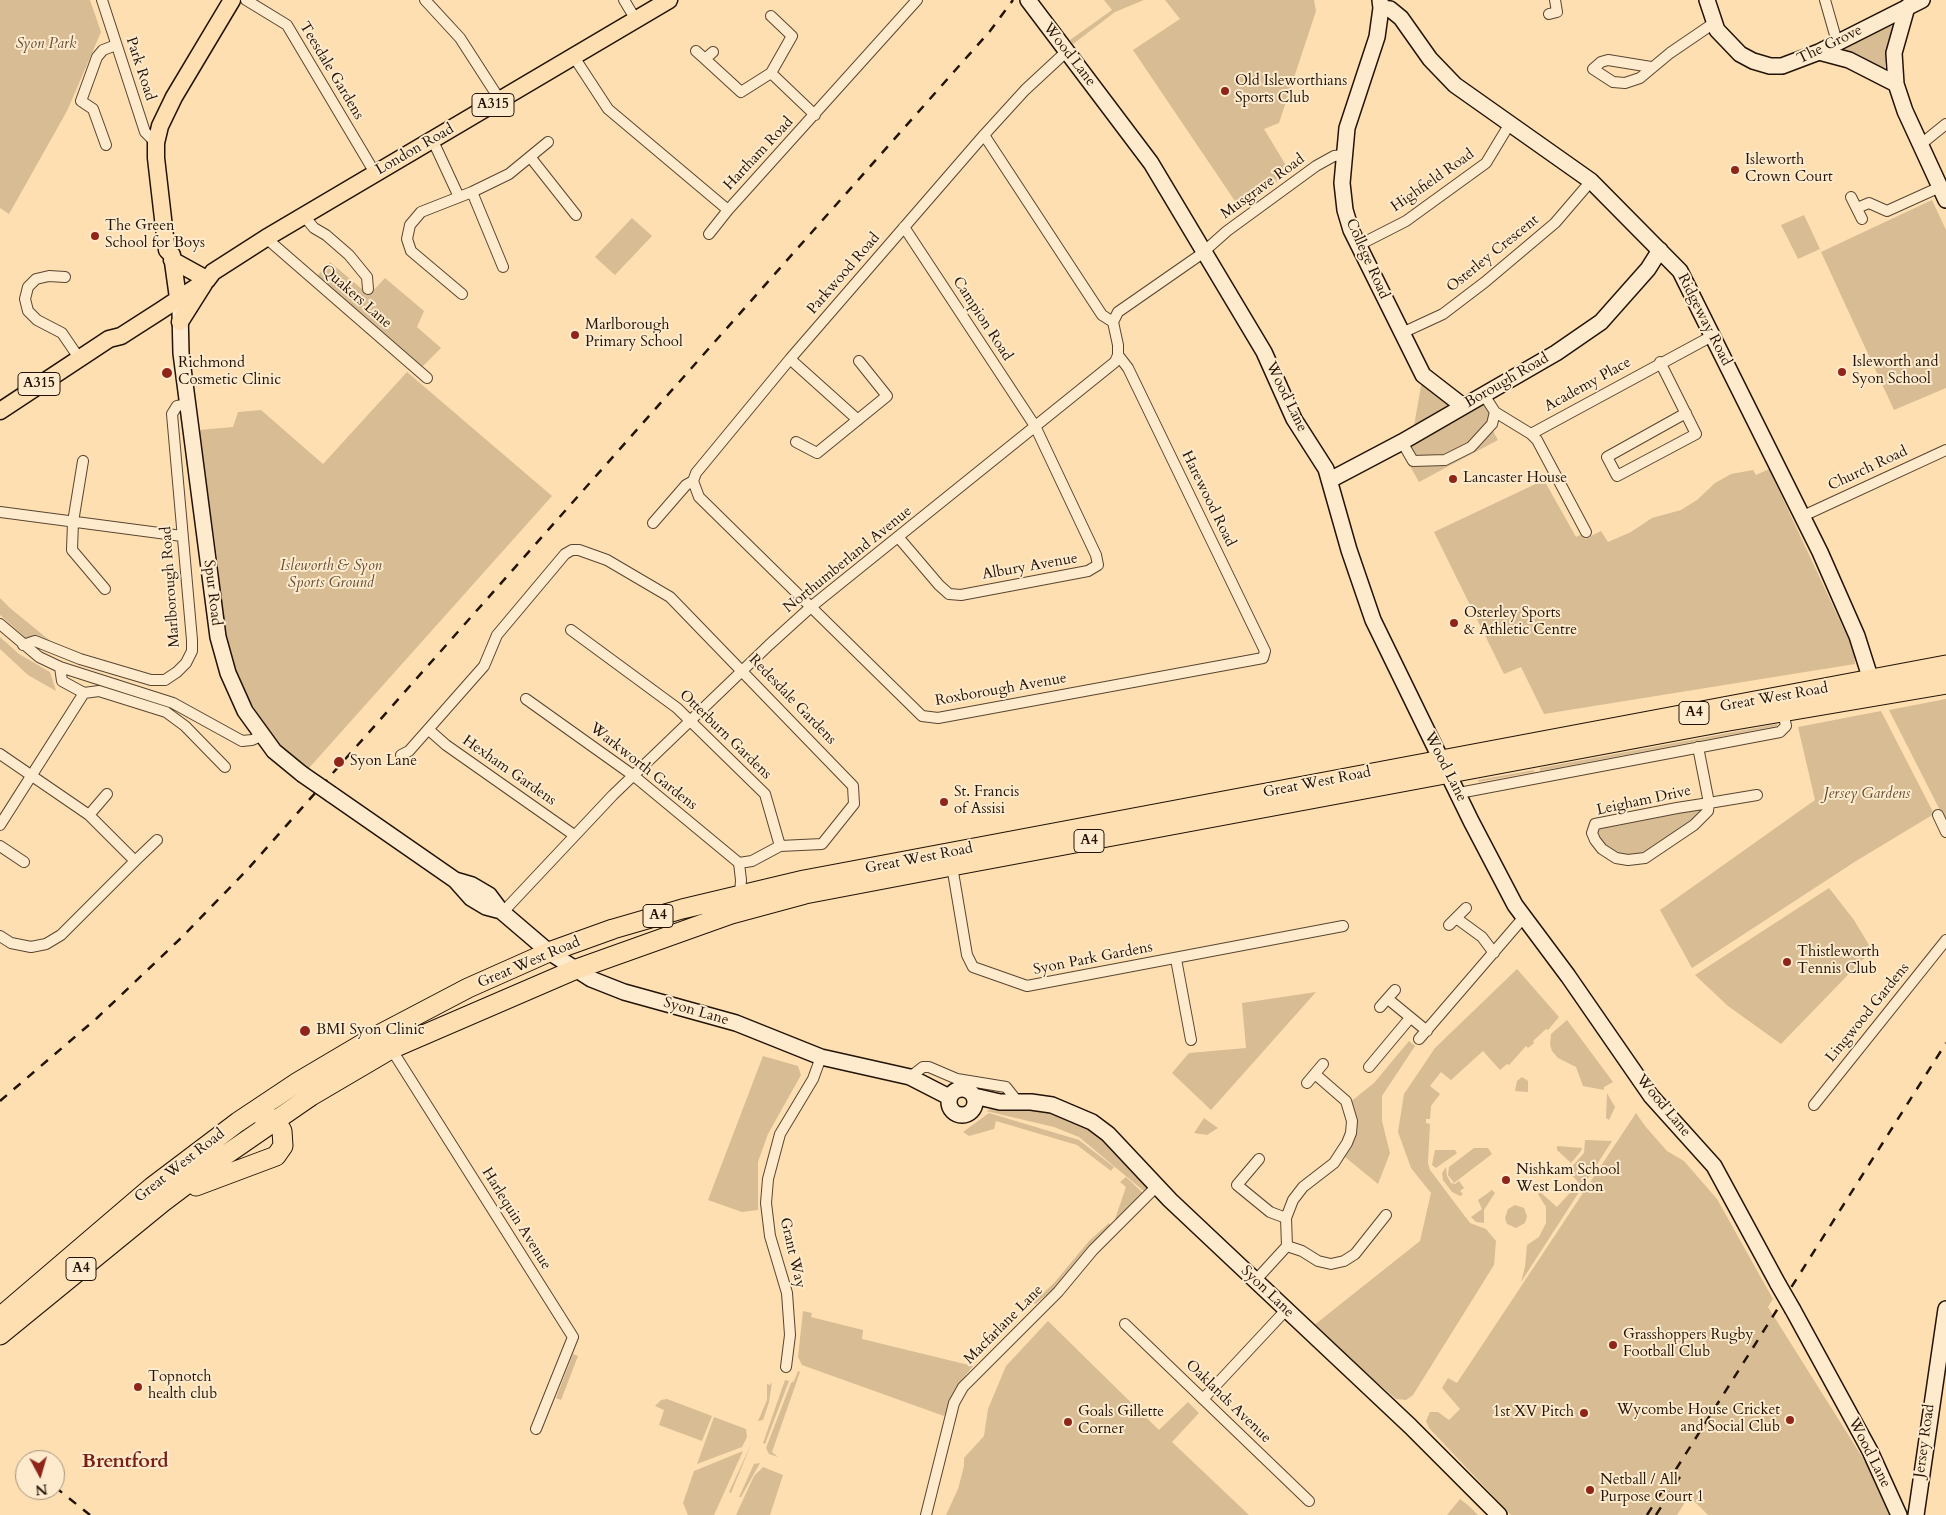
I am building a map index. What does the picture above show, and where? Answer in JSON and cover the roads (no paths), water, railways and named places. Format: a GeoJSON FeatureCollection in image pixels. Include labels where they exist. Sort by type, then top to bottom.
{"type":"FeatureCollection","features":[{"type":"Feature","properties":{"kind":"highway","name":"Great West Road"},"geometry":{"type":"LineString","coordinates":[[0,1317],[114,1218],[238,1122],[386,1041],[676,933],[763,904],[1946,666]]}},
{"type":"Feature","properties":{"kind":"highway","name":"Great West Road"},"geometry":{"type":"LineString","coordinates":[[0,1335],[163,1202],[275,1119],[452,996],[548,952],[613,929],[740,895],[814,879],[1445,767],[1946,684]]}},
{"type":"Feature","properties":{"kind":"highway","name":"A4"},"geometry":{"type":"LineString","coordinates":[[548,952],[578,955],[592,952],[633,937],[676,933]]}},
{"type":"Feature","properties":{"kind":"highway","name":"A4"},"geometry":{"type":"LineString","coordinates":[[452,996],[494,988],[545,970],[561,968],[574,970]]}},
{"type":"Feature","properties":{"kind":"highway"},"geometry":{"type":"LineString","coordinates":[[163,1202],[215,1177],[276,1156],[281,1151],[283,1138],[275,1119],[262,1117],[238,1122]]}},
{"type":"Feature","properties":{"kind":"main road"},"geometry":{"type":"LineString","coordinates":[[174,296],[157,168],[156,143],[160,126],[174,97],[232,0]]}},
{"type":"Feature","properties":{"kind":"main road","name":"London Road"},"geometry":{"type":"LineString","coordinates":[[0,411],[109,339],[121,336],[174,296],[266,238],[669,0]]}},
{"type":"Feature","properties":{"kind":"main road"},"geometry":{"type":"LineString","coordinates":[[170,255],[207,276],[180,328]]}},
{"type":"Feature","properties":{"kind":"street","name":"Park Road"},"geometry":{"type":"LineString","coordinates":[[102,0],[144,132],[156,143]]}},
{"type":"Feature","properties":{"kind":"street","name":"Teesdale Gardens"},"geometry":{"type":"LineString","coordinates":[[246,0],[287,25],[375,173]]}},
{"type":"Feature","properties":{"kind":"street"},"geometry":{"type":"LineString","coordinates":[[425,0],[460,38],[500,100]]}},
{"type":"Feature","properties":{"kind":"street"},"geometry":{"type":"LineString","coordinates":[[624,0],[636,20]]}},
{"type":"Feature","properties":{"kind":"street","name":"Hartham Road"},"geometry":{"type":"LineString","coordinates":[[574,57],[608,109],[728,210],[917,0]]}},
{"type":"Feature","properties":{"kind":"street","name":"Wood Lane"},"geometry":{"type":"LineString","coordinates":[[1028,0],[1151,163],[1264,352],[1294,419],[1326,469],[1348,550],[1373,620],[1502,881],[1524,917],[1568,976],[1651,1096],[1714,1166],[1874,1459],[1900,1515]]}},
{"type":"Feature","properties":{"kind":"street"},"geometry":{"type":"LineString","coordinates":[[1555,0],[1555,14]]}},
{"type":"Feature","properties":{"kind":"street","name":"The Grove"},"geometry":{"type":"LineString","coordinates":[[1706,0],[1714,24],[1728,43],[1740,54],[1761,64],[1782,66],[1819,52],[1922,0]]}},
{"type":"Feature","properties":{"kind":"street"},"geometry":{"type":"LineString","coordinates":[[1825,0],[1838,42]]}},
{"type":"Feature","properties":{"kind":"street","name":"Ridgeway Road"},"geometry":{"type":"LineString","coordinates":[[1381,4],[1401,18],[1430,59],[1455,85],[1509,125],[1591,181],[1680,271],[1803,516],[1857,636],[1871,680]]}},
{"type":"Feature","properties":{"kind":"street","name":"College Road"},"geometry":{"type":"LineString","coordinates":[[1381,4],[1376,37],[1347,128],[1342,183],[1345,210],[1351,230],[1423,375],[1463,406]]}},
{"type":"Feature","properties":{"kind":"street"},"geometry":{"type":"LineString","coordinates":[[1857,208],[1869,203],[1888,211],[1943,194],[1920,144],[1896,84],[1894,53],[1907,7]]}},
{"type":"Feature","properties":{"kind":"street"},"geometry":{"type":"LineString","coordinates":[[696,51],[709,55],[741,92],[771,73],[796,39],[771,16]]}},
{"type":"Feature","properties":{"kind":"street"},"geometry":{"type":"LineString","coordinates":[[1651,67],[1608,60],[1589,67],[1613,82],[1625,83],[1640,78],[1651,67],[1714,24]]}},
{"type":"Feature","properties":{"kind":"street"},"geometry":{"type":"LineString","coordinates":[[106,145],[93,109],[81,101],[97,56],[103,50],[116,45]]}},
{"type":"Feature","properties":{"kind":"street","name":"Parkwood Road"},"geometry":{"type":"LineString","coordinates":[[653,523],[686,485],[693,481],[696,473],[790,360],[984,135],[1025,90],[1068,52]]}},
{"type":"Feature","properties":{"kind":"street"},"geometry":{"type":"LineString","coordinates":[[1819,52],[1849,60],[1896,84]]}},
{"type":"Feature","properties":{"kind":"street"},"geometry":{"type":"LineString","coordinates":[[771,73],[815,114]]}},
{"type":"Feature","properties":{"kind":"street"},"geometry":{"type":"LineString","coordinates":[[1920,144],[1946,124]]}},
{"type":"Feature","properties":{"kind":"street","name":"Highfield Road"},"geometry":{"type":"LineString","coordinates":[[1359,245],[1406,221],[1486,163],[1509,125]]}},
{"type":"Feature","properties":{"kind":"street"},"geometry":{"type":"LineString","coordinates":[[984,135],[1102,315],[1113,322]]}},
{"type":"Feature","properties":{"kind":"street"},"geometry":{"type":"LineString","coordinates":[[433,141],[458,197]]}},
{"type":"Feature","properties":{"kind":"street"},"geometry":{"type":"LineString","coordinates":[[462,294],[411,251],[407,238],[410,225],[421,212],[472,192],[509,174],[548,142]]}},
{"type":"Feature","properties":{"kind":"street","name":"Musgrave Road"},"geometry":{"type":"LineString","coordinates":[[1204,250],[1316,166],[1334,156],[1343,156]]}},
{"type":"Feature","properties":{"kind":"street"},"geometry":{"type":"LineString","coordinates":[[530,158],[576,215]]}},
{"type":"Feature","properties":{"kind":"street","name":"Osterley Crescent"},"geometry":{"type":"LineString","coordinates":[[1402,333],[1443,314],[1485,282],[1554,222],[1591,181]]}},
{"type":"Feature","properties":{"kind":"street"},"geometry":{"type":"LineString","coordinates":[[472,192],[503,267]]}},
{"type":"Feature","properties":{"kind":"street"},"geometry":{"type":"LineString","coordinates":[[1851,197],[1862,219]]}},
{"type":"Feature","properties":{"kind":"street"},"geometry":{"type":"LineString","coordinates":[[710,234],[728,210]]}},
{"type":"Feature","properties":{"kind":"street"},"geometry":{"type":"LineString","coordinates":[[304,216],[314,228],[326,234],[368,277],[368,289]]}},
{"type":"Feature","properties":{"kind":"street","name":"Campion Road"},"geometry":{"type":"LineString","coordinates":[[904,227],[1035,426]]}},
{"type":"Feature","properties":{"kind":"street","name":"Quakers Lane"},"geometry":{"type":"LineString","coordinates":[[266,238],[427,378]]}},
{"type":"Feature","properties":{"kind":"street"},"geometry":{"type":"LineString","coordinates":[[1118,355],[1113,322],[1118,312],[1204,250]]}},
{"type":"Feature","properties":{"kind":"street","name":"Borough Road"},"geometry":{"type":"LineString","coordinates":[[1330,480],[1402,442],[1484,395],[1556,352],[1601,322],[1648,269],[1660,250]]}},
{"type":"Feature","properties":{"kind":"street"},"geometry":{"type":"LineString","coordinates":[[65,277],[49,276],[36,278],[28,288],[25,299],[28,312],[36,320],[62,333],[79,358]]}},
{"type":"Feature","properties":{"kind":"street","name":"Spur Road"},"geometry":{"type":"LineString","coordinates":[[174,296],[180,328],[218,636],[228,673],[245,711],[274,751],[302,774],[346,805]]}},
{"type":"Feature","properties":{"kind":"street","name":"Academy Place"},"geometry":{"type":"LineString","coordinates":[[1531,434],[1660,362],[1712,336]]}},
{"type":"Feature","properties":{"kind":"street","name":"Northumberland Avenue"},"geometry":{"type":"LineString","coordinates":[[502,911],[634,776],[812,606],[1108,369],[1118,355]]}},
{"type":"Feature","properties":{"kind":"street","name":"Harewood Road"},"geometry":{"type":"LineString","coordinates":[[1118,355],[1128,368],[1265,651],[1263,658]]}},
{"type":"Feature","properties":{"kind":"street"},"geometry":{"type":"LineString","coordinates":[[790,360],[858,420]]}},
{"type":"Feature","properties":{"kind":"street"},"geometry":{"type":"LineString","coordinates":[[796,442],[817,454],[887,396],[859,361]]}},
{"type":"Feature","properties":{"kind":"street"},"geometry":{"type":"LineString","coordinates":[[1660,362],[1686,414],[1696,434],[1617,476],[1606,457],[1686,414]]}},
{"type":"Feature","properties":{"kind":"street"},"geometry":{"type":"LineString","coordinates":[[1484,395],[1496,412],[1531,434],[1537,440],[1586,532]]}},
{"type":"Feature","properties":{"kind":"street","name":"Marlborough Road"},"geometry":{"type":"LineString","coordinates":[[23,645],[35,641],[80,659],[151,680],[165,680],[177,672],[192,651],[172,414],[177,406],[188,404]]}},
{"type":"Feature","properties":{"kind":"street"},"geometry":{"type":"LineString","coordinates":[[1402,442],[1413,461],[1445,460],[1471,447],[1492,424],[1496,412]]}},
{"type":"Feature","properties":{"kind":"street","name":"Albury Avenue"},"geometry":{"type":"LineString","coordinates":[[899,538],[949,594],[961,595],[1088,571],[1098,565],[1096,554],[1035,426]]}},
{"type":"Feature","properties":{"kind":"street","name":"Church Road"},"geometry":{"type":"LineString","coordinates":[[1803,516],[1946,450]]}},
{"type":"Feature","properties":{"kind":"street"},"geometry":{"type":"LineString","coordinates":[[83,461],[73,522],[72,550],[105,589]]}},
{"type":"Feature","properties":{"kind":"street","name":"Roxborough Avenue"},"geometry":{"type":"LineString","coordinates":[[693,481],[699,497],[922,716],[938,718],[1263,658]]}},
{"type":"Feature","properties":{"kind":"street"},"geometry":{"type":"LineString","coordinates":[[0,512],[182,536]]}},
{"type":"Feature","properties":{"kind":"street","name":"Redesdale Gardens"},"geometry":{"type":"LineString","coordinates":[[428,730],[484,666],[497,635],[565,554],[572,550],[579,550],[608,560],[670,597],[854,786],[854,804],[822,844],[780,846],[752,861],[739,863]]}},
{"type":"Feature","properties":{"kind":"street"},"geometry":{"type":"LineString","coordinates":[[0,624],[39,657],[60,667],[173,703],[242,741],[252,740],[263,735]]}},
{"type":"Feature","properties":{"kind":"street","name":"Otterburn Gardens"},"geometry":{"type":"LineString","coordinates":[[571,630],[677,708],[764,794],[780,846]]}},
{"type":"Feature","properties":{"kind":"street"},"geometry":{"type":"LineString","coordinates":[[60,667],[62,681],[84,693],[99,692],[166,712],[185,726],[225,767]]}},
{"type":"Feature","properties":{"kind":"street"},"geometry":{"type":"LineString","coordinates":[[0,825],[84,693]]}},
{"type":"Feature","properties":{"kind":"street","name":"Warkworth Gardens"},"geometry":{"type":"LineString","coordinates":[[526,699],[634,776],[739,863]]}},
{"type":"Feature","properties":{"kind":"street"},"geometry":{"type":"LineString","coordinates":[[1459,793],[1780,732],[1786,726],[1783,711]]}},
{"type":"Feature","properties":{"kind":"street"},"geometry":{"type":"LineString","coordinates":[[401,755],[409,752],[428,730]]}},
{"type":"Feature","properties":{"kind":"street","name":"Hexham Gardens"},"geometry":{"type":"LineString","coordinates":[[428,730],[446,745],[574,836]]}},
{"type":"Feature","properties":{"kind":"street","name":"Leigham Drive"},"geometry":{"type":"LineString","coordinates":[[1698,747],[1709,803],[1708,812],[1694,825],[1645,858],[1628,860],[1616,858],[1602,849],[1592,832],[1595,824],[1709,803],[1757,795]]}},
{"type":"Feature","properties":{"kind":"street"},"geometry":{"type":"LineString","coordinates":[[0,754],[89,816],[135,861]]}},
{"type":"Feature","properties":{"kind":"street"},"geometry":{"type":"LineString","coordinates":[[89,816],[107,794]]}},
{"type":"Feature","properties":{"kind":"street","name":"Syon Lane"},"geometry":{"type":"LineString","coordinates":[[346,805],[455,880],[489,895],[502,911],[548,952],[574,970],[608,986],[736,1023],[821,1057],[910,1077],[949,1097]]}},
{"type":"Feature","properties":{"kind":"street"},"geometry":{"type":"LineString","coordinates":[[1938,814],[1946,832]]}},
{"type":"Feature","properties":{"kind":"street"},"geometry":{"type":"LineString","coordinates":[[0,936],[11,944],[31,947],[46,944],[61,935],[157,840]]}},
{"type":"Feature","properties":{"kind":"street"},"geometry":{"type":"LineString","coordinates":[[0,846],[24,862]]}},
{"type":"Feature","properties":{"kind":"street"},"geometry":{"type":"LineString","coordinates":[[739,863],[740,895]]}},
{"type":"Feature","properties":{"kind":"street","name":"Syon Park Gardens"},"geometry":{"type":"LineString","coordinates":[[952,866],[966,955],[973,966],[1027,986],[1343,926]]}},
{"type":"Feature","properties":{"kind":"street"},"geometry":{"type":"LineString","coordinates":[[1466,908],[1452,922],[1482,937],[1494,953]]}},
{"type":"Feature","properties":{"kind":"street"},"geometry":{"type":"LineString","coordinates":[[1419,1039],[1524,917]]}},
{"type":"Feature","properties":{"kind":"street","name":"Lingwood Gardens"},"geometry":{"type":"LineString","coordinates":[[1814,1105],[1946,940]]}},
{"type":"Feature","properties":{"kind":"street","name":"Syon Park Gardens"},"geometry":{"type":"LineString","coordinates":[[1176,958],[1191,1040]]}},
{"type":"Feature","properties":{"kind":"street"},"geometry":{"type":"LineString","coordinates":[[1380,1007],[1395,990]]}},
{"type":"Feature","properties":{"kind":"street"},"geometry":{"type":"LineString","coordinates":[[1388,999],[1427,1031]]}},
{"type":"Feature","properties":{"kind":"street"},"geometry":{"type":"LineString","coordinates":[[1369,1067],[1410,1018]]}},
{"type":"Feature","properties":{"kind":"street","name":"Harlequin Avenue"},"geometry":{"type":"LineString","coordinates":[[386,1041],[573,1338],[536,1429]]}},
{"type":"Feature","properties":{"kind":"street","name":"Grant Way"},"geometry":{"type":"LineString","coordinates":[[783,1367],[790,1334],[786,1293],[770,1236],[766,1203],[768,1179],[780,1134],[813,1079],[821,1057]]}},
{"type":"Feature","properties":{"kind":"street"},"geometry":{"type":"LineString","coordinates":[[1307,1084],[1323,1064]]}},
{"type":"Feature","properties":{"kind":"street"},"geometry":{"type":"LineString","coordinates":[[910,1077],[923,1067],[929,1067],[957,1079],[1006,1087],[1018,1102]]}},
{"type":"Feature","properties":{"kind":"street"},"geometry":{"type":"LineString","coordinates":[[1255,1281],[1287,1246],[1286,1218],[1293,1200],[1303,1187],[1334,1163],[1351,1133],[1352,1121],[1346,1101],[1315,1074]]}},
{"type":"Feature","properties":{"kind":"street"},"geometry":{"type":"LineString","coordinates":[[963,1089],[973,1102],[966,1114],[957,1114],[951,1109],[949,1097],[955,1091],[963,1089]]}},
{"type":"Feature","properties":{"kind":"street","name":"Syon Lane"},"geometry":{"type":"LineString","coordinates":[[973,1102],[1018,1102],[1052,1106],[1092,1122],[1130,1154],[1157,1186],[1410,1426],[1499,1515]]}},
{"type":"Feature","properties":{"kind":"street"},"geometry":{"type":"LineString","coordinates":[[1259,1159],[1237,1185],[1270,1212],[1286,1218]]}},
{"type":"Feature","properties":{"kind":"street","name":"Macfarlane Lane"},"geometry":{"type":"LineString","coordinates":[[926,1515],[954,1403],[963,1387],[1058,1292],[1093,1250],[1157,1186]]}},
{"type":"Feature","properties":{"kind":"street"},"geometry":{"type":"LineString","coordinates":[[1287,1246],[1302,1251],[1318,1261],[1331,1264],[1344,1262],[1373,1239],[1386,1215]]}},
{"type":"Feature","properties":{"kind":"street","name":"Jersey Road"},"geometry":{"type":"LineString","coordinates":[[1916,1515],[1946,1309]]}},
{"type":"Feature","properties":{"kind":"street"},"geometry":{"type":"LineString","coordinates":[[1204,1399],[1286,1310]]}},
{"type":"Feature","properties":{"kind":"street","name":"Oaklands Avenue"},"geometry":{"type":"LineString","coordinates":[[1125,1324],[1309,1501]]}},
{"type":"Feature","properties":{"kind":"railway"},"geometry":{"type":"LineString","coordinates":[[0,1101],[97,1018],[180,939],[247,870],[990,31],[1013,0]]}},
{"type":"Feature","properties":{"kind":"railway"},"geometry":{"type":"LineString","coordinates":[[1647,1515],[1946,1043]]}},
{"type":"Feature","properties":{"kind":"railway"},"geometry":{"type":"LineString","coordinates":[[1656,1515],[1683,1472]]}},
{"type":"Feature","properties":{"kind":"railway"},"geometry":{"type":"LineString","coordinates":[[65,1495],[90,1515]]}},
{"type":"Feature","properties":{"kind":"place","name":"Old Isleworthians Sports Club"},"geometry":{"type":"Point","coordinates":[1225,91]}},
{"type":"Feature","properties":{"kind":"place","name":"Isleworth Crown Court"},"geometry":{"type":"Point","coordinates":[1735,170]}},
{"type":"Feature","properties":{"kind":"place","name":"The Green School for Boys"},"geometry":{"type":"Point","coordinates":[95,236]}},
{"type":"Feature","properties":{"kind":"place","name":"Marlborough Primary School"},"geometry":{"type":"Point","coordinates":[575,335]}},
{"type":"Feature","properties":{"kind":"place","name":"Isleworth and Syon School"},"geometry":{"type":"Point","coordinates":[1842,372]}},
{"type":"Feature","properties":{"kind":"place","name":"Richmond Cosmetic Clinic"},"geometry":{"type":"Point","coordinates":[167,373]}},
{"type":"Feature","properties":{"kind":"place","name":"Lancaster House"},"geometry":{"type":"Point","coordinates":[1453,479]}},
{"type":"Feature","properties":{"kind":"place","name":"Osterley Sports & Athletic Centre"},"geometry":{"type":"Point","coordinates":[1454,623]}},
{"type":"Feature","properties":{"kind":"place","name":"Syon Lane"},"geometry":{"type":"Point","coordinates":[339,762]}},
{"type":"Feature","properties":{"kind":"place","name":"St. Francis of Assisi"},"geometry":{"type":"Point","coordinates":[944,802]}},
{"type":"Feature","properties":{"kind":"place","name":"Thistleworth Tennis Club"},"geometry":{"type":"Point","coordinates":[1787,962]}},
{"type":"Feature","properties":{"kind":"place","name":"BMI Syon Clinic"},"geometry":{"type":"Point","coordinates":[305,1031]}},
{"type":"Feature","properties":{"kind":"place","name":"Nishkam School West London"},"geometry":{"type":"Point","coordinates":[1506,1180]}},
{"type":"Feature","properties":{"kind":"place","name":"Grasshoppers Rugby Football Club"},"geometry":{"type":"Point","coordinates":[1613,1345]}},
{"type":"Feature","properties":{"kind":"place","name":"Topnotch health club"},"geometry":{"type":"Point","coordinates":[138,1387]}},
{"type":"Feature","properties":{"kind":"place","name":"1st XV Pitch"},"geometry":{"type":"Point","coordinates":[1584,1413]}},
{"type":"Feature","properties":{"kind":"place","name":"Wycombe House Cricket and Social Club"},"geometry":{"type":"Point","coordinates":[1790,1420]}},
{"type":"Feature","properties":{"kind":"place","name":"Goals Gillette Corner"},"geometry":{"type":"Point","coordinates":[1068,1422]}},
{"type":"Feature","properties":{"kind":"place","name":"Netball / All Purpose Court 1"},"geometry":{"type":"Point","coordinates":[1590,1490]}},
{"type":"Feature","properties":{"kind":"district","name":"Brentford"},"geometry":{"type":"Point","coordinates":[125,1462]}},
{"type":"Feature","properties":{"kind":"park label","name":"Syon Park"},"geometry":{"type":"Point","coordinates":[46,45]}},
{"type":"Feature","properties":{"kind":"park label","name":"Isleworth & Syon Sports Ground"},"geometry":{"type":"Point","coordinates":[331,576]}},
{"type":"Feature","properties":{"kind":"park label","name":"Jersey Gardens"},"geometry":{"type":"Point","coordinates":[1867,795]}}]}
